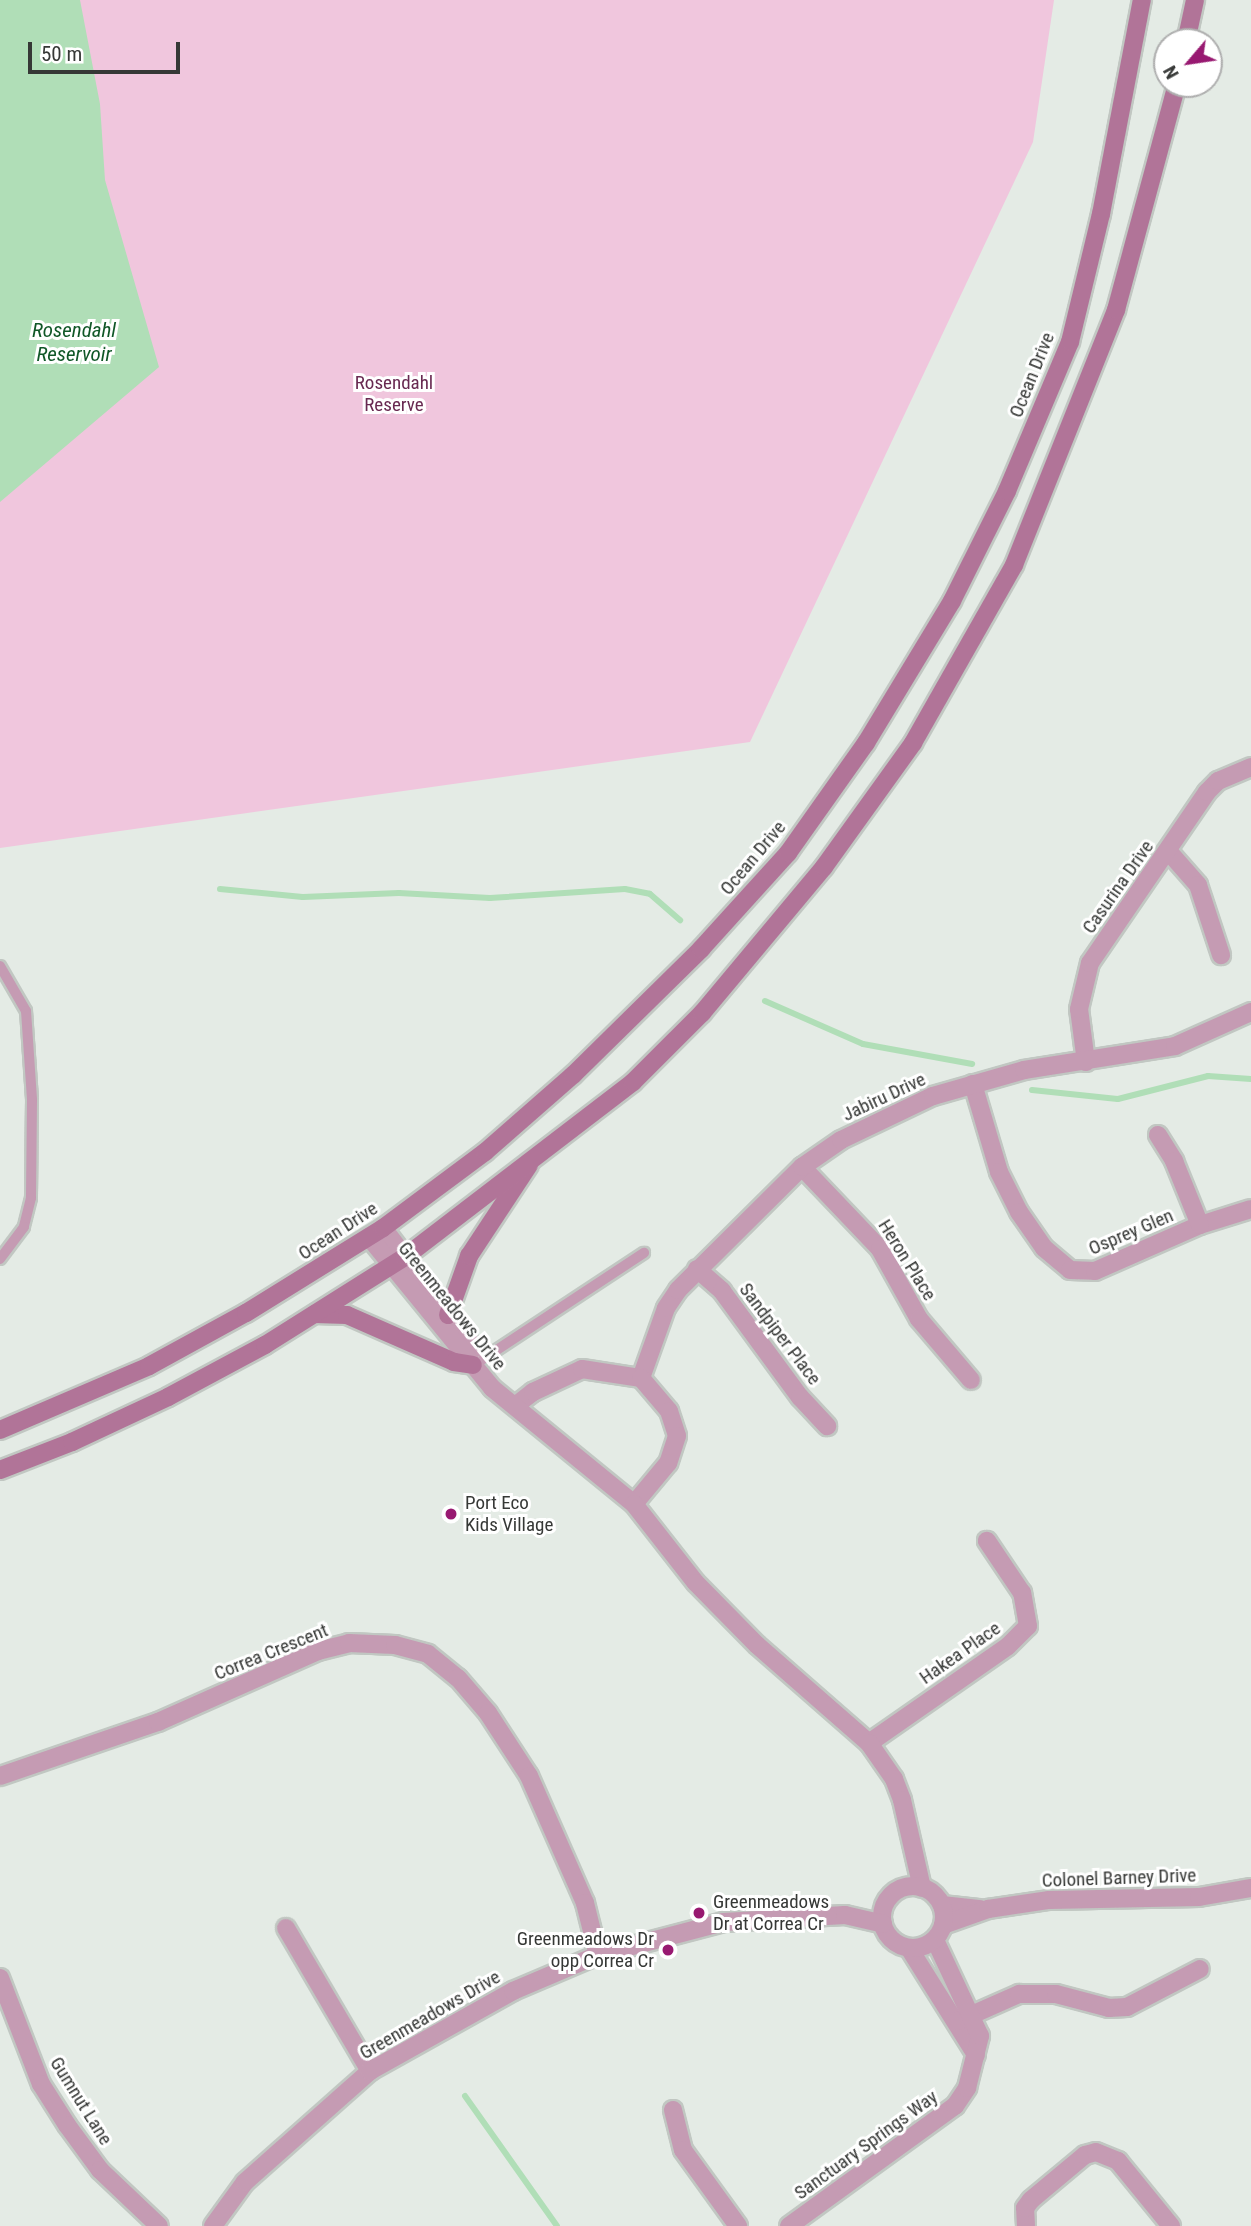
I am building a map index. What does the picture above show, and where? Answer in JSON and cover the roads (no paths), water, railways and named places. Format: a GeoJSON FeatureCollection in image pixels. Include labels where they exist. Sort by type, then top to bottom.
{"type":"FeatureCollection","features":[{"type":"Feature","properties":{"kind":"main road","name":"Ocean Drive"},"geometry":{"type":"LineString","coordinates":[[0,1430],[149,1366],[246,1314],[376,1233],[505,1135],[701,949],[788,853],[866,743],[952,601],[1007,491],[1070,342],[1101,214],[1142,0]]}},
{"type":"Feature","properties":{"kind":"main road"},"geometry":{"type":"LineString","coordinates":[[1189,28],[1195,0]]}},
{"type":"Feature","properties":{"kind":"main road"},"geometry":{"type":"LineString","coordinates":[[0,1470],[72,1443],[168,1397],[314,1314],[398,1261],[633,1082],[702,1013],[824,867],[935,709],[1014,565],[1090,382],[1116,310],[1173,98]]}},
{"type":"Feature","properties":{"kind":"main road"},"geometry":{"type":"LineString","coordinates":[[448,1315],[469,1256],[533,1159]]}},
{"type":"Feature","properties":{"kind":"main road"},"geometry":{"type":"LineString","coordinates":[[314,1314],[346,1315],[454,1362],[478,1362]]}},
{"type":"Feature","properties":{"kind":"street","name":"Casurina Drive"},"geometry":{"type":"LineString","coordinates":[[1086,1062],[1079,1009],[1090,962],[1169,852],[1207,792],[1218,781],[1251,767]]}},
{"type":"Feature","properties":{"kind":"street"},"geometry":{"type":"LineString","coordinates":[[1169,852],[1198,885],[1221,955]]}},
{"type":"Feature","properties":{"kind":"street","name":"Jabiru Drive"},"geometry":{"type":"LineString","coordinates":[[641,1378],[666,1308],[697,1269],[802,1167],[876,1122],[973,1084],[1024,1070],[1086,1062],[1175,1045],[1251,1012]]}},
{"type":"Feature","properties":{"kind":"street","name":"Osprey Glen"},"geometry":{"type":"LineString","coordinates":[[973,1084],[999,1172],[1019,1212],[1044,1248],[1070,1270],[1095,1271],[1200,1225],[1251,1209]]}},
{"type":"Feature","properties":{"kind":"street"},"geometry":{"type":"LineString","coordinates":[[1158,1135],[1174,1161],[1200,1225]]}},
{"type":"Feature","properties":{"kind":"street","name":"Heron Place"},"geometry":{"type":"LineString","coordinates":[[802,1167],[880,1249],[919,1319],[971,1380]]}},
{"type":"Feature","properties":{"kind":"street","name":"Greenmeadows Drive"},"geometry":{"type":"LineString","coordinates":[[376,1233],[478,1362]]}},
{"type":"Feature","properties":{"kind":"street","name":"Greenmeadows Drive"},"geometry":{"type":"LineString","coordinates":[[398,1261],[448,1315],[492,1388],[634,1504],[696,1583],[757,1645],[869,1743],[894,1780],[911,1829],[912,1852],[922,1888]]}},
{"type":"Feature","properties":{"kind":"street","name":"Sandpiper Place"},"geometry":{"type":"LineString","coordinates":[[697,1269],[722,1291],[800,1397],[827,1426]]}},
{"type":"Feature","properties":{"kind":"street"},"geometry":{"type":"LineString","coordinates":[[511,1402],[582,1369],[641,1378],[669,1411],[677,1436],[668,1463],[634,1504]]}},
{"type":"Feature","properties":{"kind":"street","name":"Hakea Place"},"geometry":{"type":"LineString","coordinates":[[869,1743],[1008,1646],[1028,1626],[1022,1593],[987,1541]]}},
{"type":"Feature","properties":{"kind":"street","name":"Correa Crescent"},"geometry":{"type":"LineString","coordinates":[[0,1776],[158,1722],[318,1651],[349,1643],[394,1645],[428,1654],[458,1678],[488,1713],[529,1776],[585,1903],[598,1955]]}},
{"type":"Feature","properties":{"kind":"street","name":"Greenmeadows Drive"},"geometry":{"type":"LineString","coordinates":[[903,1888],[912,1852]]}},
{"type":"Feature","properties":{"kind":"street"},"geometry":{"type":"LineString","coordinates":[[903,1888],[922,1888],[942,1905],[939,1933],[909,1948],[892,1940],[883,1916],[903,1888]]}},
{"type":"Feature","properties":{"kind":"street","name":"Colonel Barney Drive"},"geometry":{"type":"LineString","coordinates":[[942,1905],[988,1909],[1049,1900],[1199,1897],[1251,1888]]}},
{"type":"Feature","properties":{"kind":"street","name":"Colonel Barney Drive"},"geometry":{"type":"LineString","coordinates":[[939,1933],[988,1909]]}},
{"type":"Feature","properties":{"kind":"street","name":"Greenmeadows Drive"},"geometry":{"type":"LineString","coordinates":[[213,2226],[245,2182],[370,2071],[464,2015],[598,1955],[724,1922],[845,1915],[883,1916]]}},
{"type":"Feature","properties":{"kind":"street"},"geometry":{"type":"LineString","coordinates":[[286,1928],[370,2071]]}},
{"type":"Feature","properties":{"kind":"street","name":"Sanctuary Springs Way"},"geometry":{"type":"LineString","coordinates":[[939,1933],[964,2017]]}},
{"type":"Feature","properties":{"kind":"street","name":"Sanctuary Springs Way"},"geometry":{"type":"LineString","coordinates":[[789,2226],[812,2219],[955,2106],[971,2080],[980,2036],[909,1948]]}},
{"type":"Feature","properties":{"kind":"street"},"geometry":{"type":"LineString","coordinates":[[964,2017],[1019,1994],[1041,1993],[1127,2007],[1200,1969]]}},
{"type":"Feature","properties":{"kind":"street","name":"Gumnut Lane"},"geometry":{"type":"LineString","coordinates":[[0,1978],[41,2084],[60,2115],[100,2170],[159,2226]]}},
{"type":"Feature","properties":{"kind":"street"},"geometry":{"type":"LineString","coordinates":[[673,2110],[683,2150],[738,2226]]}},
{"type":"Feature","properties":{"kind":"street"},"geometry":{"type":"LineString","coordinates":[[1026,2226],[1026,2208],[1031,2200],[1085,2155],[1096,2152],[1118,2161],[1171,2226]]}},
{"type":"Feature","properties":{"kind":"lane"},"geometry":{"type":"LineString","coordinates":[[0,966],[26,1011],[32,1100],[31,1198],[24,1227],[0,1259]]}},
{"type":"Feature","properties":{"kind":"lane"},"geometry":{"type":"LineString","coordinates":[[478,1362],[644,1252]]}},
{"type":"Feature","properties":{"kind":"water","name":"Rosendahl Reservoir"},"geometry":{"type":"Polygon","coordinates":[[[0,0],[80,0],[100,104],[105,180],[159,367],[0,502],[0,0]]]}},
{"type":"Feature","properties":{"kind":"waterway"},"geometry":{"type":"LineString","coordinates":[[220,889],[303,897],[399,893],[490,898],[625,889],[650,894],[680,920]]}},
{"type":"Feature","properties":{"kind":"waterway"},"geometry":{"type":"LineString","coordinates":[[765,1001],[863,1044],[972,1064]]}},
{"type":"Feature","properties":{"kind":"waterway"},"geometry":{"type":"LineString","coordinates":[[1032,1090],[1118,1099],[1208,1076],[1251,1079]]}},
{"type":"Feature","properties":{"kind":"waterway"},"geometry":{"type":"LineString","coordinates":[[465,2096],[557,2226]]}},
{"type":"Feature","properties":{"kind":"place","name":"Port Eco Kids Village"},"geometry":{"type":"Point","coordinates":[451,1514]}},
{"type":"Feature","properties":{"kind":"place","name":"Greenmeadows Dr at Correa Cr"},"geometry":{"type":"Point","coordinates":[699,1913]}},
{"type":"Feature","properties":{"kind":"place","name":"Greenmeadows Dr opp Correa Cr"},"geometry":{"type":"Point","coordinates":[668,1950]}},
{"type":"Feature","properties":{"kind":"park label","name":"Rosendahl Reserve"},"geometry":{"type":"Point","coordinates":[394,394]}}]}
